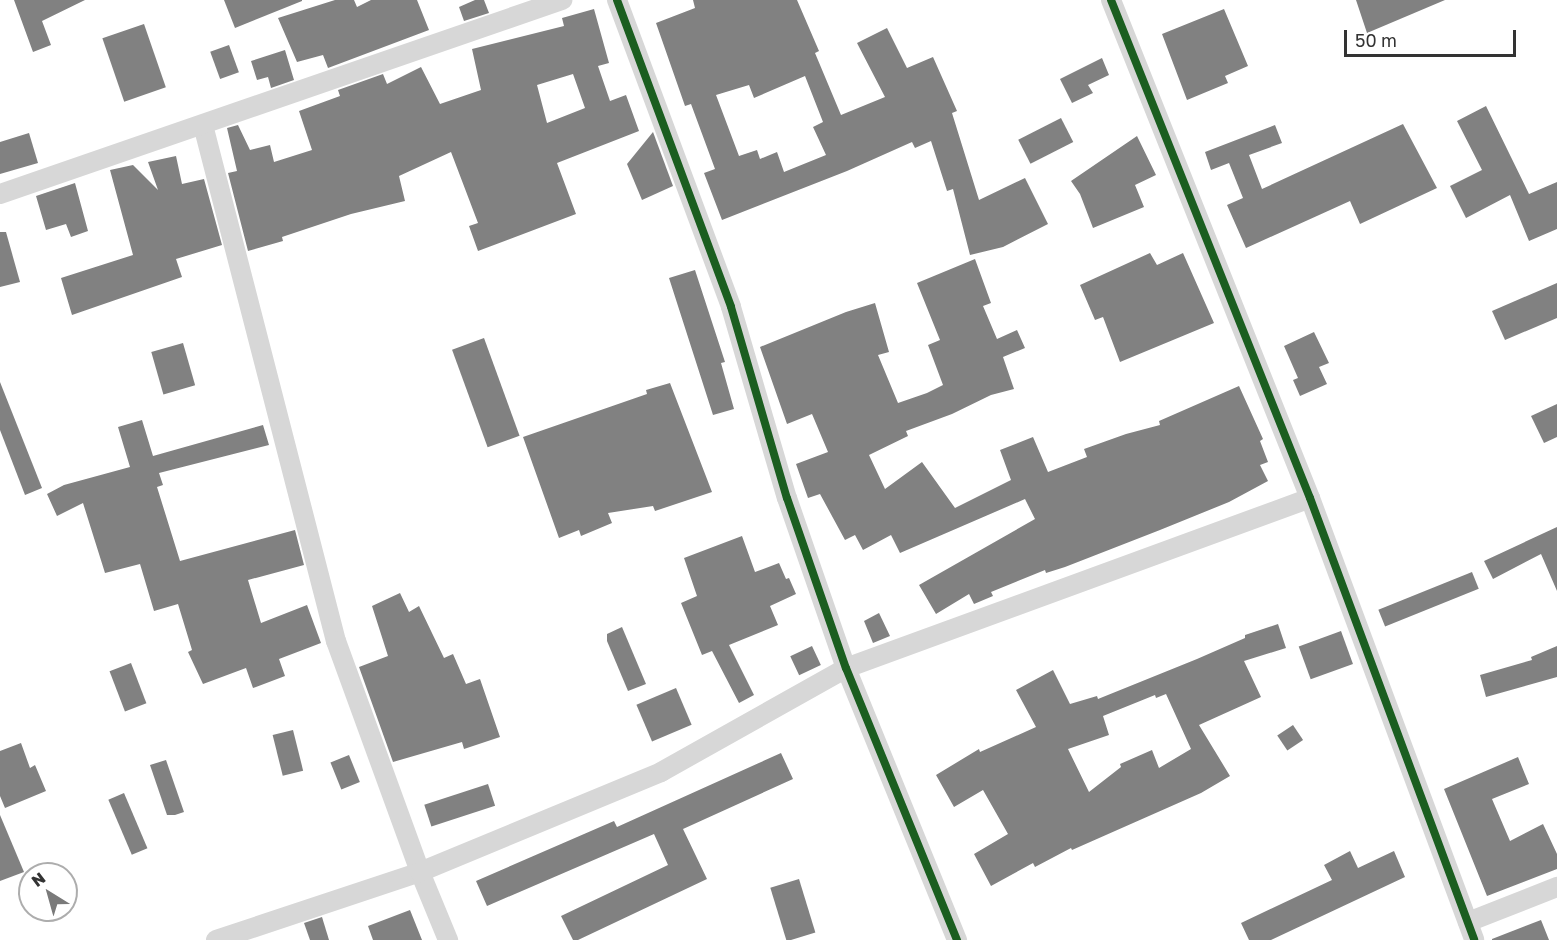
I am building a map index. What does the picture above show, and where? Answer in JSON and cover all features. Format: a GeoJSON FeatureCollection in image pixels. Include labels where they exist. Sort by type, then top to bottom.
{"type":"FeatureCollection","features":[{"type":"Feature","properties":{"kind":"street"},"geometry":{"type":"LineString","coordinates":[[0,194],[562,0]]}},
{"type":"Feature","properties":{"kind":"street"},"geometry":{"type":"LineString","coordinates":[[617,0],[731,307],[787,498],[846,668],[957,940]]}},
{"type":"Feature","properties":{"kind":"street"},"geometry":{"type":"LineString","coordinates":[[1111,0],[1310,498],[1471,931],[1557,887]]}},
{"type":"Feature","properties":{"kind":"street"},"geometry":{"type":"LineString","coordinates":[[203,124],[336,641],[420,872],[448,940]]}},
{"type":"Feature","properties":{"kind":"street"},"geometry":{"type":"LineString","coordinates":[[216,940],[420,872],[661,772],[846,668],[1310,498]]}},
{"type":"Feature","properties":{"kind":"building"},"geometry":{"type":"Polygon","coordinates":[[[14,0],[85,0],[42,21],[51,45],[33,52],[14,0]]]}},
{"type":"Feature","properties":{"kind":"building"},"geometry":{"type":"Polygon","coordinates":[[[224,0],[302,0],[302,1],[235,28],[224,0]]]}},
{"type":"Feature","properties":{"kind":"building"},"geometry":{"type":"Polygon","coordinates":[[[335,0],[354,0],[357,7],[371,0],[417,0],[429,30],[328,68],[323,55],[297,62],[278,18],[335,0]]]}},
{"type":"Feature","properties":{"kind":"building"},"geometry":{"type":"Polygon","coordinates":[[[475,0],[484,0],[489,13],[464,21],[459,7],[475,0]]]}},
{"type":"Feature","properties":{"kind":"building"},"geometry":{"type":"Polygon","coordinates":[[[693,0],[797,0],[819,51],[815,53],[841,115],[885,97],[857,43],[887,28],[907,68],[933,57],[957,111],[952,113],[979,200],[1025,178],[1048,224],[1003,247],[970,255],[953,189],[947,191],[931,141],[915,148],[912,142],[847,171],[722,220],[704,173],[715,169],[691,104],[685,106],[656,23],[695,8],[693,0]],[[805,76],[754,98],[749,85],[716,95],[739,156],[757,150],[760,159],[777,152],[784,172],[826,155],[813,127],[823,122],[805,76]]]}},
{"type":"Feature","properties":{"kind":"building"},"geometry":{"type":"Polygon","coordinates":[[[1356,0],[1445,0],[1367,33],[1356,0]]]}},
{"type":"Feature","properties":{"kind":"building"},"geometry":{"type":"Polygon","coordinates":[[[594,9],[609,63],[598,66],[610,101],[626,95],[639,131],[557,163],[576,214],[478,251],[469,226],[478,223],[451,152],[399,176],[405,201],[351,214],[282,237],[283,241],[248,251],[228,173],[237,171],[227,128],[238,125],[250,150],[270,145],[274,162],[312,150],[299,111],[340,96],[338,90],[383,74],[387,84],[421,67],[440,104],[481,90],[472,49],[564,26],[562,18],[594,9]],[[573,74],[537,85],[547,123],[585,108],[573,74]]]}},
{"type":"Feature","properties":{"kind":"building"},"geometry":{"type":"Polygon","coordinates":[[[1224,9],[1248,66],[1225,76],[1228,83],[1187,100],[1162,34],[1224,9]]]}},
{"type":"Feature","properties":{"kind":"building"},"geometry":{"type":"Polygon","coordinates":[[[144,24],[166,87],[124,102],[102,38],[144,24]]]}},
{"type":"Feature","properties":{"kind":"building"},"geometry":{"type":"Polygon","coordinates":[[[229,45],[239,72],[220,79],[210,52],[229,45]]]}},
{"type":"Feature","properties":{"kind":"building"},"geometry":{"type":"Polygon","coordinates":[[[285,50],[294,80],[271,88],[268,77],[257,80],[251,61],[285,50]]]}},
{"type":"Feature","properties":{"kind":"building"},"geometry":{"type":"Polygon","coordinates":[[[1102,58],[1109,75],[1088,85],[1093,93],[1072,103],[1060,79],[1102,58]]]}},
{"type":"Feature","properties":{"kind":"building"},"geometry":{"type":"Polygon","coordinates":[[[1486,106],[1529,194],[1557,182],[1557,229],[1529,241],[1510,195],[1466,218],[1450,186],[1482,170],[1457,121],[1486,106]]]}},
{"type":"Feature","properties":{"kind":"building"},"geometry":{"type":"Polygon","coordinates":[[[1061,118],[1073,142],[1030,164],[1018,140],[1061,118]]]}},
{"type":"Feature","properties":{"kind":"building"},"geometry":{"type":"Polygon","coordinates":[[[1403,124],[1437,188],[1360,224],[1350,201],[1246,248],[1227,205],[1243,198],[1229,163],[1211,170],[1205,152],[1275,125],[1282,143],[1249,155],[1262,189],[1403,124]]]}},
{"type":"Feature","properties":{"kind":"building"},"geometry":{"type":"Polygon","coordinates":[[[653,132],[673,186],[642,200],[627,164],[653,132]]]}},
{"type":"Feature","properties":{"kind":"building"},"geometry":{"type":"Polygon","coordinates":[[[29,133],[38,163],[0,174],[0,142],[29,133]]]}},
{"type":"Feature","properties":{"kind":"building"},"geometry":{"type":"Polygon","coordinates":[[[1137,136],[1156,175],[1135,185],[1144,207],[1093,228],[1080,194],[1071,181],[1137,136]]]}},
{"type":"Feature","properties":{"kind":"building"},"geometry":{"type":"Polygon","coordinates":[[[176,156],[182,184],[204,179],[222,245],[176,259],[182,277],[72,315],[61,278],[133,255],[110,170],[133,165],[158,190],[148,162],[176,156]]]}},
{"type":"Feature","properties":{"kind":"building"},"geometry":{"type":"Polygon","coordinates":[[[75,183],[88,231],[71,237],[66,224],[46,230],[36,196],[75,183]]]}},
{"type":"Feature","properties":{"kind":"building"},"geometry":{"type":"Polygon","coordinates":[[[0,232],[6,232],[20,282],[0,287],[0,232]]]}},
{"type":"Feature","properties":{"kind":"building"},"geometry":{"type":"Polygon","coordinates":[[[1150,253],[1157,265],[1183,253],[1214,323],[1120,362],[1103,317],[1095,320],[1080,285],[1150,253]]]}},
{"type":"Feature","properties":{"kind":"building"},"geometry":{"type":"Polygon","coordinates":[[[975,259],[991,303],[983,306],[997,339],[1017,330],[1025,348],[1003,357],[1014,389],[991,395],[952,414],[906,431],[908,436],[869,455],[885,489],[922,462],[955,508],[1011,480],[1000,450],[1033,437],[1048,472],[1087,457],[1084,449],[1160,425],[1159,421],[1239,386],[1263,439],[1260,441],[1268,462],[1260,465],[1268,481],[1229,502],[1160,530],[1065,567],[1046,573],[1045,570],[991,592],[993,596],[974,604],[969,594],[936,614],[919,585],[1035,519],[1025,499],[900,553],[891,535],[863,550],[855,535],[845,540],[820,494],[808,498],[796,464],[828,452],[812,414],[787,424],[760,347],[846,312],[875,303],[889,352],[878,355],[898,403],[927,393],[943,385],[928,345],[940,340],[917,283],[975,259]]]}},
{"type":"Feature","properties":{"kind":"building"},"geometry":{"type":"Polygon","coordinates":[[[695,270],[725,362],[721,363],[734,409],[713,415],[669,278],[695,270]]]}},
{"type":"Feature","properties":{"kind":"building"},"geometry":{"type":"Polygon","coordinates":[[[1557,283],[1557,318],[1505,340],[1492,311],[1557,283]]]}},
{"type":"Feature","properties":{"kind":"building"},"geometry":{"type":"Polygon","coordinates":[[[1314,332],[1329,363],[1319,367],[1327,384],[1300,396],[1293,380],[1298,378],[1284,346],[1314,332]]]}},
{"type":"Feature","properties":{"kind":"building"},"geometry":{"type":"Polygon","coordinates":[[[484,338],[520,436],[488,447],[452,350],[484,338]]]}},
{"type":"Feature","properties":{"kind":"building"},"geometry":{"type":"Polygon","coordinates":[[[183,343],[195,385],[163,394],[151,352],[183,343]]]}},
{"type":"Feature","properties":{"kind":"building"},"geometry":{"type":"Polygon","coordinates":[[[0,382],[42,488],[25,495],[0,430],[0,382]]]}},
{"type":"Feature","properties":{"kind":"building"},"geometry":{"type":"Polygon","coordinates":[[[670,383],[712,492],[655,511],[653,506],[608,513],[612,523],[581,536],[579,530],[559,538],[523,437],[647,394],[646,390],[670,383]]]}},
{"type":"Feature","properties":{"kind":"building"},"geometry":{"type":"Polygon","coordinates":[[[1557,404],[1557,437],[1544,443],[1531,416],[1557,404]]]}},
{"type":"Feature","properties":{"kind":"building"},"geometry":{"type":"Polygon","coordinates":[[[142,420],[153,456],[263,425],[269,445],[159,473],[163,485],[157,487],[180,561],[295,530],[304,565],[248,580],[261,623],[307,605],[321,643],[279,659],[285,676],[253,688],[246,668],[203,684],[188,652],[192,650],[178,604],[154,611],[140,564],[105,573],[83,503],[57,516],[47,494],[64,485],[130,467],[118,427],[142,420]]]}},
{"type":"Feature","properties":{"kind":"building"},"geometry":{"type":"Polygon","coordinates":[[[1557,527],[1557,591],[1541,554],[1493,579],[1484,561],[1557,527]]]}},
{"type":"Feature","properties":{"kind":"building"},"geometry":{"type":"Polygon","coordinates":[[[742,536],[755,572],[779,563],[796,594],[770,606],[778,625],[729,645],[754,695],[739,703],[712,651],[702,655],[681,603],[697,596],[684,558],[742,536]]]}},
{"type":"Feature","properties":{"kind":"building"},"geometry":{"type":"Polygon","coordinates":[[[1472,572],[1479,589],[1385,627],[1378,610],[1472,572]]]}},
{"type":"Feature","properties":{"kind":"building"},"geometry":{"type":"Polygon","coordinates":[[[400,593],[409,612],[419,606],[444,658],[453,654],[466,684],[480,679],[500,737],[464,749],[462,742],[393,762],[359,667],[388,656],[372,606],[400,593]]]}},
{"type":"Feature","properties":{"kind":"building"},"geometry":{"type":"Polygon","coordinates":[[[879,613],[890,636],[873,643],[864,621],[879,613]]]}},
{"type":"Feature","properties":{"kind":"building"},"geometry":{"type":"Polygon","coordinates":[[[1278,624],[1286,648],[1244,661],[1261,697],[1199,725],[1230,776],[1201,793],[1072,850],[1071,848],[1035,867],[1033,863],[991,886],[974,854],[1008,834],[983,790],[954,807],[936,775],[979,749],[980,752],[1036,727],[1016,690],[1053,670],[1070,704],[1097,696],[1098,699],[1197,659],[1245,638],[1245,635],[1278,624]],[[1166,694],[1156,698],[1155,695],[1103,716],[1109,735],[1068,749],[1089,792],[1121,767],[1120,764],[1152,750],[1159,768],[1191,749],[1166,694]]]}},
{"type":"Feature","properties":{"kind":"building"},"geometry":{"type":"Polygon","coordinates":[[[622,627],[646,684],[628,691],[607,641],[607,634],[622,627]]]}},
{"type":"Feature","properties":{"kind":"building"},"geometry":{"type":"Polygon","coordinates":[[[1341,631],[1353,664],[1311,679],[1299,646],[1341,631]]]}},
{"type":"Feature","properties":{"kind":"building"},"geometry":{"type":"Polygon","coordinates":[[[812,646],[821,665],[799,675],[790,656],[812,646]]]}},
{"type":"Feature","properties":{"kind":"building"},"geometry":{"type":"Polygon","coordinates":[[[1557,646],[1557,677],[1486,697],[1480,675],[1532,660],[1531,657],[1557,646]]]}},
{"type":"Feature","properties":{"kind":"building"},"geometry":{"type":"Polygon","coordinates":[[[131,663],[146,703],[125,711],[110,671],[131,663]]]}},
{"type":"Feature","properties":{"kind":"building"},"geometry":{"type":"Polygon","coordinates":[[[676,688],[692,725],[652,742],[636,705],[676,688]]]}},
{"type":"Feature","properties":{"kind":"building"},"geometry":{"type":"Polygon","coordinates":[[[1293,725],[1303,740],[1287,751],[1277,736],[1293,725]]]}},
{"type":"Feature","properties":{"kind":"building"},"geometry":{"type":"Polygon","coordinates":[[[293,730],[303,771],[283,776],[273,735],[293,730]]]}},
{"type":"Feature","properties":{"kind":"building"},"geometry":{"type":"Polygon","coordinates":[[[21,743],[30,768],[35,765],[46,791],[5,808],[0,796],[0,751],[21,743]]]}},
{"type":"Feature","properties":{"kind":"building"},"geometry":{"type":"Polygon","coordinates":[[[781,753],[793,779],[683,829],[707,879],[578,940],[573,940],[561,916],[668,865],[654,834],[487,906],[476,881],[614,821],[617,827],[781,753]]]}},
{"type":"Feature","properties":{"kind":"building"},"geometry":{"type":"Polygon","coordinates":[[[349,755],[360,782],[341,789],[330,762],[349,755]]]}},
{"type":"Feature","properties":{"kind":"building"},"geometry":{"type":"Polygon","coordinates":[[[1518,757],[1529,784],[1492,799],[1510,841],[1543,824],[1557,854],[1557,869],[1487,896],[1444,789],[1518,757]]]}},
{"type":"Feature","properties":{"kind":"building"},"geometry":{"type":"Polygon","coordinates":[[[166,760],[184,812],[175,815],[167,815],[150,765],[166,760]]]}},
{"type":"Feature","properties":{"kind":"building"},"geometry":{"type":"Polygon","coordinates":[[[488,784],[495,806],[431,827],[424,805],[488,784]]]}},
{"type":"Feature","properties":{"kind":"building"},"geometry":{"type":"Polygon","coordinates":[[[124,793],[147,848],[132,855],[108,800],[124,793]]]}},
{"type":"Feature","properties":{"kind":"building"},"geometry":{"type":"Polygon","coordinates":[[[0,815],[20,862],[18,874],[0,881],[0,815]]]}},
{"type":"Feature","properties":{"kind":"building"},"geometry":{"type":"Polygon","coordinates":[[[1350,851],[1358,868],[1394,851],[1405,877],[1271,940],[1249,940],[1241,923],[1332,880],[1324,865],[1350,851]]]}},
{"type":"Feature","properties":{"kind":"building"},"geometry":{"type":"Polygon","coordinates":[[[799,879],[815,933],[786,940],[770,888],[799,879]]]}},
{"type":"Feature","properties":{"kind":"building"},"geometry":{"type":"Polygon","coordinates":[[[410,910],[422,940],[373,940],[368,926],[410,910]]]}},
{"type":"Feature","properties":{"kind":"building"},"geometry":{"type":"Polygon","coordinates":[[[322,917],[329,940],[310,940],[304,923],[322,917]]]}},
{"type":"Feature","properties":{"kind":"building"},"geometry":{"type":"Polygon","coordinates":[[[1541,920],[1549,940],[1492,940],[1492,939],[1541,920]]]}},
{"type":"Feature","properties":{"kind":"cycle path"},"geometry":{"type":"LineString","coordinates":[[617,0],[731,307],[787,498],[846,668],[957,940]]}},
{"type":"Feature","properties":{"kind":"cycle path"},"geometry":{"type":"LineString","coordinates":[[1111,0],[1310,498],[1474,940]]}}]}
